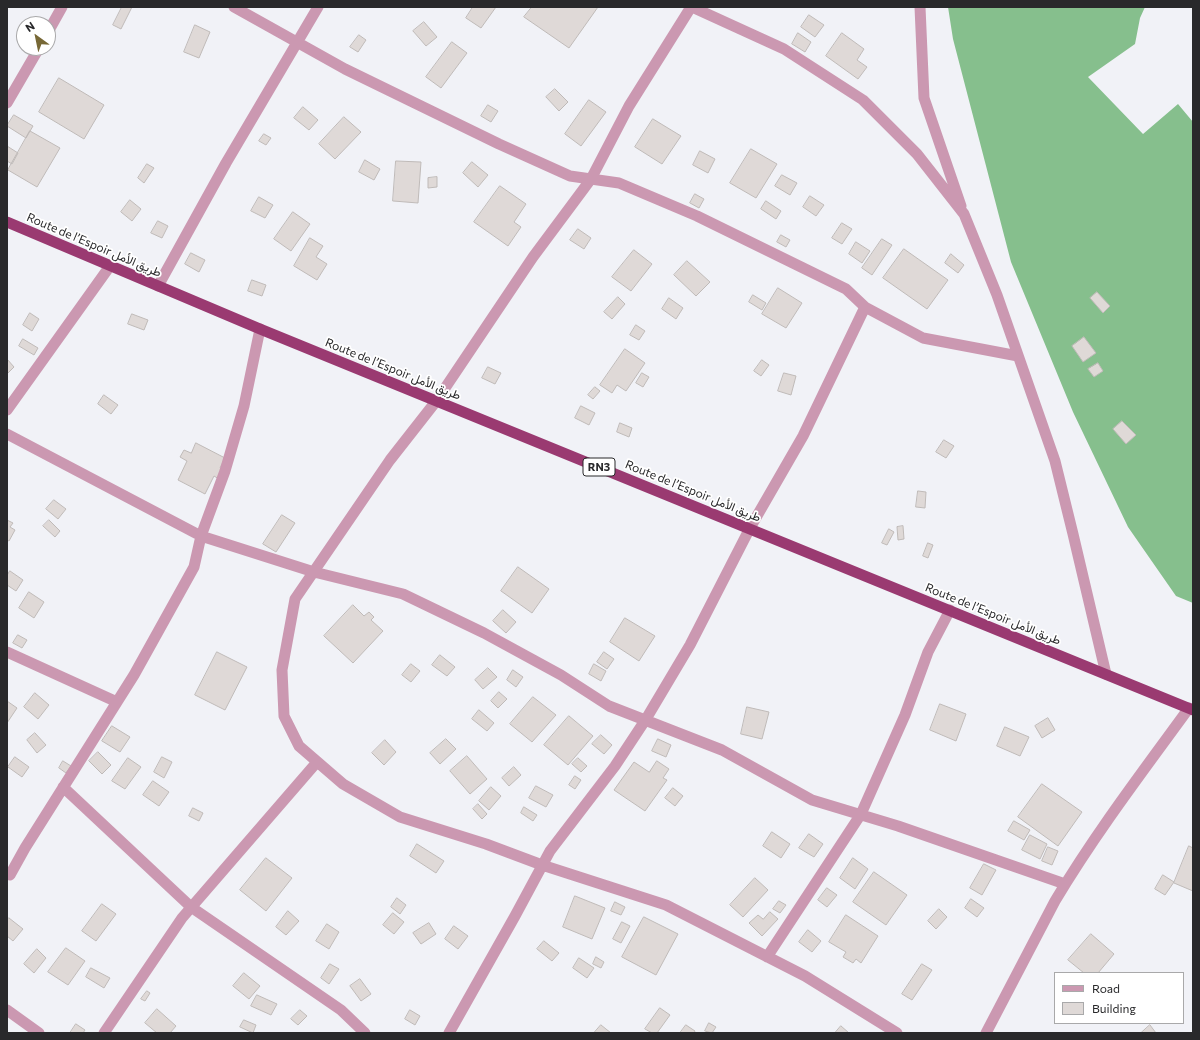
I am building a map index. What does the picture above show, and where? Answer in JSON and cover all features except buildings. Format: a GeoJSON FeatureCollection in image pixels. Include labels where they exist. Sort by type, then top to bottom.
{"type":"FeatureCollection","features":[{"type":"Feature","properties":{"kind":"highway","name":"Route de l’Espoir طريق الأمل"},"geometry":{"type":"LineString","coordinates":[[7,222],[260,329],[1191,709]]}},
{"type":"Feature","properties":{"kind":"street"},"geometry":{"type":"LineString","coordinates":[[56,18],[62,7]]}},
{"type":"Feature","properties":{"kind":"street"},"geometry":{"type":"LineString","coordinates":[[234,7],[345,69],[570,176],[618,183],[697,216],[846,289],[865,307],[923,338],[1018,356]]}},
{"type":"Feature","properties":{"kind":"street"},"geometry":{"type":"LineString","coordinates":[[158,286],[226,163],[318,7]]}},
{"type":"Feature","properties":{"kind":"street"},"geometry":{"type":"LineString","coordinates":[[897,1033],[805,976],[666,905],[542,865],[486,844],[400,817],[343,784],[299,746],[284,716],[282,670],[295,599],[390,460],[437,400],[534,256],[590,179],[629,106],[691,7],[784,49],[863,100],[917,154],[964,214]]}},
{"type":"Feature","properties":{"kind":"street"},"geometry":{"type":"LineString","coordinates":[[920,7],[924,98],[964,214],[997,295],[1055,461],[1106,674]]}},
{"type":"Feature","properties":{"kind":"street"},"geometry":{"type":"LineString","coordinates":[[7,103],[34,56]]}},
{"type":"Feature","properties":{"kind":"street"},"geometry":{"type":"LineString","coordinates":[[7,410],[110,266]]}},
{"type":"Feature","properties":{"kind":"street"},"geometry":{"type":"LineString","coordinates":[[449,1033],[550,851],[615,766],[646,719],[690,645],[750,528],[803,436],[865,307]]}},
{"type":"Feature","properties":{"kind":"street"},"geometry":{"type":"LineString","coordinates":[[7,873],[10,875],[63,787],[134,675],[194,567],[200,536],[225,471],[244,406],[260,329]]}},
{"type":"Feature","properties":{"kind":"street"},"geometry":{"type":"LineString","coordinates":[[7,434],[200,536],[314,572],[403,594],[484,633],[561,675],[609,706],[646,719],[722,750],[812,800],[906,828],[1065,884]]}},
{"type":"Feature","properties":{"kind":"street"},"geometry":{"type":"LineString","coordinates":[[767,957],[860,814],[905,715],[928,652],[950,610]]}},
{"type":"Feature","properties":{"kind":"street"},"geometry":{"type":"LineString","coordinates":[[7,652],[117,702]]}},
{"type":"Feature","properties":{"kind":"street"},"geometry":{"type":"LineString","coordinates":[[986,1033],[1065,884],[1096,837],[1191,709]]}},
{"type":"Feature","properties":{"kind":"street"},"geometry":{"type":"LineString","coordinates":[[104,1033],[182,918],[317,762]]}},
{"type":"Feature","properties":{"kind":"street"},"geometry":{"type":"LineString","coordinates":[[63,787],[191,907],[342,1010],[365,1033]]}},
{"type":"Feature","properties":{"kind":"street"},"geometry":{"type":"LineString","coordinates":[[7,1010],[39,1033]]}},
{"type":"Feature","properties":{"kind":"green space"},"geometry":{"type":"Polygon","coordinates":[[[948,7],[1145,7],[1140,18],[1135,44],[1088,77],[1143,134],[1178,104],[1193,122],[1193,603],[1176,596],[1128,527],[1073,412],[1011,262],[953,39],[948,7]]]}}]}
